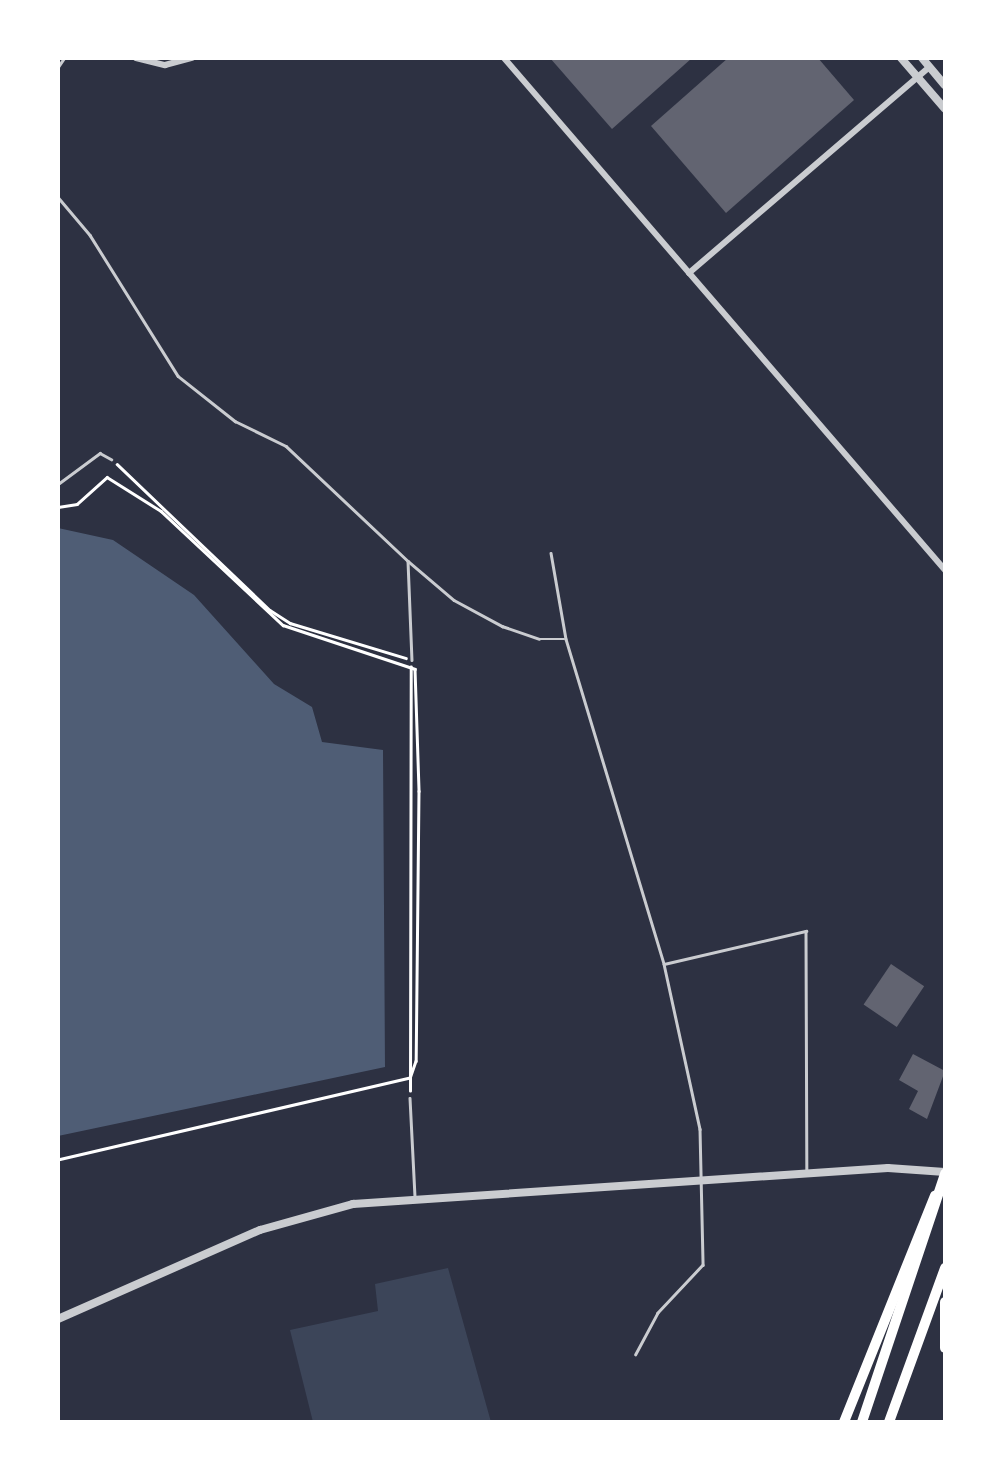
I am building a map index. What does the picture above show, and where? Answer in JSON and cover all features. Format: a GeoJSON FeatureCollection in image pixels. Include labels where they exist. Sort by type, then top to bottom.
{"type":"FeatureCollection","features":[{"type":"Feature","properties":{"kind":"main road"},"geometry":{"type":"LineString","coordinates":[[862,1422],[930,1233],[945,1173]]}},
{"type":"Feature","properties":{"kind":"main road"},"geometry":{"type":"LineString","coordinates":[[844,1422],[917,1230],[939,1190]]}},
{"type":"Feature","properties":{"kind":"main road"},"geometry":{"type":"LineString","coordinates":[[889,1422],[945,1268]]}},
{"type":"Feature","properties":{"kind":"main road"},"geometry":{"type":"LineString","coordinates":[[945,1302],[945,1348]]}},
{"type":"Feature","properties":{"kind":"street"},"geometry":{"type":"LineString","coordinates":[[136,58],[164,65],[190,59]]}},
{"type":"Feature","properties":{"kind":"street"},"geometry":{"type":"LineString","coordinates":[[504,58],[945,570]]}},
{"type":"Feature","properties":{"kind":"street"},"geometry":{"type":"LineString","coordinates":[[901,58],[945,109]]}},
{"type":"Feature","properties":{"kind":"street"},"geometry":{"type":"LineString","coordinates":[[922,58],[945,85]]}},
{"type":"Feature","properties":{"kind":"street"},"geometry":{"type":"LineString","coordinates":[[690,273],[929,67]]}},
{"type":"Feature","properties":{"kind":"street"},"geometry":{"type":"LineString","coordinates":[[58,1320],[260,1230],[353,1204],[415,1196],[807,1173],[945,1173]]}},
{"type":"Feature","properties":{"kind":"lane"},"geometry":{"type":"LineString","coordinates":[[58,67],[64,58]]}},
{"type":"Feature","properties":{"kind":"lane"},"geometry":{"type":"LineString","coordinates":[[58,198],[90,235],[178,376],[235,421],[286,446],[408,561],[454,600],[502,626],[539,639],[566,639]]}},
{"type":"Feature","properties":{"kind":"lane"},"geometry":{"type":"LineString","coordinates":[[58,484],[100,453],[111,459]]}},
{"type":"Feature","properties":{"kind":"lane"},"geometry":{"type":"LineString","coordinates":[[551,553],[566,639],[664,964],[694,1091],[702,1179],[703,1265],[658,1313],[636,1354]]}},
{"type":"Feature","properties":{"kind":"lane"},"geometry":{"type":"LineString","coordinates":[[408,561],[412,660]]}},
{"type":"Feature","properties":{"kind":"lane"},"geometry":{"type":"LineString","coordinates":[[664,964],[806,931],[807,1173]]}},
{"type":"Feature","properties":{"kind":"lane"},"geometry":{"type":"LineString","coordinates":[[410,1098],[415,1196]]}},
{"type":"Feature","properties":{"kind":"path"},"geometry":{"type":"LineString","coordinates":[[111,459],[270,610],[290,623],[412,660],[410,1098]]}},
{"type":"Feature","properties":{"kind":"path"},"geometry":{"type":"LineString","coordinates":[[58,507],[77,504],[107,477],[161,511],[283,625],[411,667]]}},
{"type":"Feature","properties":{"kind":"path"},"geometry":{"type":"LineString","coordinates":[[410,1078],[416,1060],[418,791],[411,667]]}},
{"type":"Feature","properties":{"kind":"path"},"geometry":{"type":"LineString","coordinates":[[58,1160],[410,1078]]}},
{"type":"Feature","properties":{"kind":"shaded area"},"geometry":{"type":"Polygon","coordinates":[[[58,528],[113,540],[194,595],[274,684],[312,707],[322,742],[383,750],[385,1067],[58,1136],[58,528]]]}},
{"type":"Feature","properties":{"kind":"shaded area"},"geometry":{"type":"Polygon","coordinates":[[[448,1268],[491,1422],[313,1422],[290,1330],[378,1311],[375,1284],[448,1268]]]}},
{"type":"Feature","properties":{"kind":"building"},"geometry":{"type":"Polygon","coordinates":[[[550,58],[692,58],[612,129],[550,58]]]}},
{"type":"Feature","properties":{"kind":"building"},"geometry":{"type":"Polygon","coordinates":[[[728,58],[818,58],[854,100],[726,213],[651,126],[728,58]]]}},
{"type":"Feature","properties":{"kind":"building"},"geometry":{"type":"Polygon","coordinates":[[[891,964],[924,986],[897,1027],[864,1005],[891,964]]]}},
{"type":"Feature","properties":{"kind":"building"},"geometry":{"type":"Polygon","coordinates":[[[913,1054],[945,1071],[927,1119],[909,1109],[918,1091],[899,1080],[913,1054]]]}}]}
